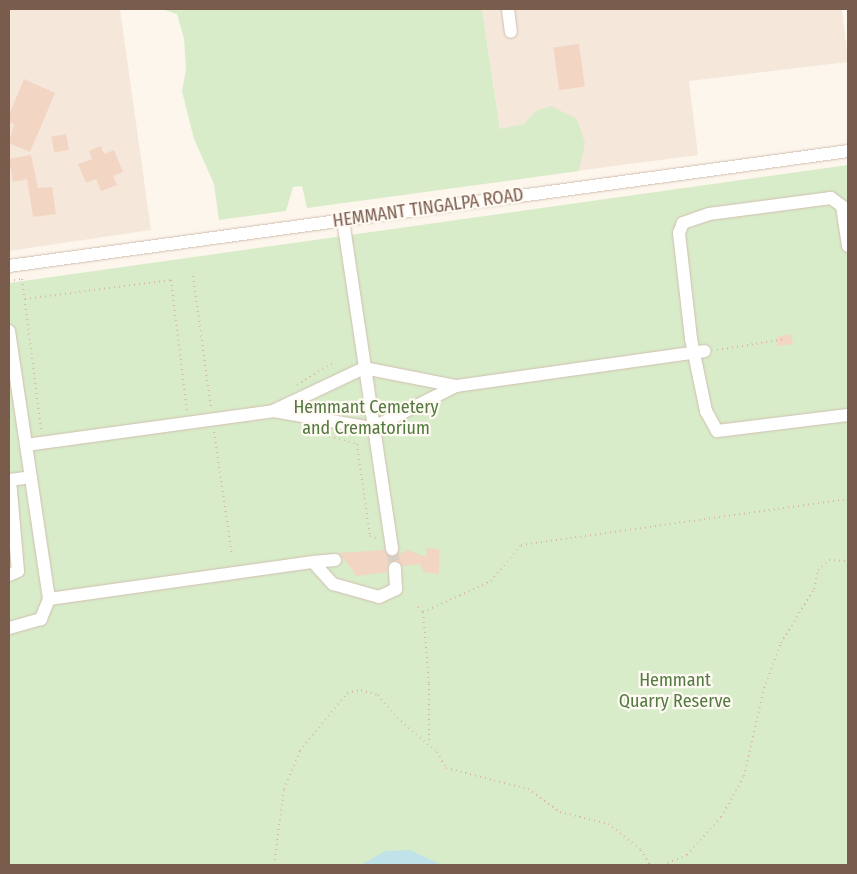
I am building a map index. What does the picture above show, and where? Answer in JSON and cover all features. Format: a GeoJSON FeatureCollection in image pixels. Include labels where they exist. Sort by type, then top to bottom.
{"type":"FeatureCollection","features":[{"type":"Feature","properties":{"kind":"street"},"geometry":{"type":"LineString","coordinates":[[508,9],[511,32]]}},
{"type":"Feature","properties":{"kind":"street","name":"HEMMANT TINGALPA ROAD"},"geometry":{"type":"LineString","coordinates":[[9,266],[848,151]]}},
{"type":"Feature","properties":{"kind":"street"},"geometry":{"type":"LineString","coordinates":[[848,246],[842,206],[831,198],[709,214],[683,223],[680,269],[700,352],[706,411],[717,431],[848,415]]}},
{"type":"Feature","properties":{"kind":"street"},"geometry":{"type":"LineString","coordinates":[[343,220],[372,428],[391,544]]}},
{"type":"Feature","properties":{"kind":"street"},"geometry":{"type":"LineString","coordinates":[[9,331],[49,599],[40,619],[9,628]]}},
{"type":"Feature","properties":{"kind":"street"},"geometry":{"type":"LineString","coordinates":[[26,445],[188,417],[274,411],[372,428],[423,399],[456,386],[700,352]]}},
{"type":"Feature","properties":{"kind":"street"},"geometry":{"type":"LineString","coordinates":[[274,411],[308,398],[364,368],[420,381],[456,386]]}},
{"type":"Feature","properties":{"kind":"street"},"geometry":{"type":"LineString","coordinates":[[420,381],[423,399]]}},
{"type":"Feature","properties":{"kind":"street"},"geometry":{"type":"LineString","coordinates":[[308,398],[311,416]]}},
{"type":"Feature","properties":{"kind":"street"},"geometry":{"type":"LineString","coordinates":[[9,575],[18,571],[10,480],[31,477]]}},
{"type":"Feature","properties":{"kind":"street"},"geometry":{"type":"LineString","coordinates":[[49,599],[335,560]]}},
{"type":"Feature","properties":{"kind":"street"},"geometry":{"type":"LineString","coordinates":[[313,562],[333,584],[379,597],[396,589],[395,568]]}},
{"type":"Feature","properties":{"kind":"path"},"geometry":{"type":"LineString","coordinates":[[193,276],[211,408]]}},
{"type":"Feature","properties":{"kind":"path"},"geometry":{"type":"LineString","coordinates":[[9,281],[22,279],[41,431],[51,430]]}},
{"type":"Feature","properties":{"kind":"path"},"geometry":{"type":"LineString","coordinates":[[25,299],[170,280],[188,417]]}},
{"type":"Feature","properties":{"kind":"path"},"geometry":{"type":"LineString","coordinates":[[700,352],[785,339]]}},
{"type":"Feature","properties":{"kind":"path"},"geometry":{"type":"LineString","coordinates":[[292,388],[334,362]]}},
{"type":"Feature","properties":{"kind":"path"},"geometry":{"type":"LineString","coordinates":[[203,408],[220,406]]}},
{"type":"Feature","properties":{"kind":"path"},"geometry":{"type":"LineString","coordinates":[[188,417],[195,410]]}},
{"type":"Feature","properties":{"kind":"path"},"geometry":{"type":"LineString","coordinates":[[178,412],[188,417]]}},
{"type":"Feature","properties":{"kind":"path"},"geometry":{"type":"LineString","coordinates":[[206,433],[224,430]]}},
{"type":"Feature","properties":{"kind":"path"},"geometry":{"type":"LineString","coordinates":[[305,430],[357,444],[370,536],[391,544]]}},
{"type":"Feature","properties":{"kind":"path"},"geometry":{"type":"LineString","coordinates":[[214,432],[232,555]]}},
{"type":"Feature","properties":{"kind":"path"},"geometry":{"type":"LineString","coordinates":[[423,612],[491,581],[521,545],[848,499]]}},
{"type":"Feature","properties":{"kind":"path"},"geometry":{"type":"LineString","coordinates":[[664,865],[687,855],[721,816],[744,776],[764,688],[781,643],[814,589],[818,570],[828,560],[848,561]]}},
{"type":"Feature","properties":{"kind":"path"},"geometry":{"type":"LineString","coordinates":[[418,607],[423,612],[429,744]]}},
{"type":"Feature","properties":{"kind":"path"},"geometry":{"type":"LineString","coordinates":[[274,865],[284,789],[300,751],[347,693],[361,690],[378,695],[396,718],[429,744],[446,768],[528,789],[560,812],[608,824],[641,850],[650,865]]}},
{"type":"Feature","properties":{"kind":"shaded area"},"geometry":{"type":"Polygon","coordinates":[[[9,9],[120,9],[151,230],[9,251],[9,9]]]}},
{"type":"Feature","properties":{"kind":"shaded area"},"geometry":{"type":"Polygon","coordinates":[[[482,9],[842,9],[848,62],[689,81],[698,155],[508,180],[482,9]]]}},
{"type":"Feature","properties":{"kind":"green space"},"geometry":{"type":"Polygon","coordinates":[[[162,9],[482,9],[500,129],[524,124],[536,111],[551,106],[577,119],[585,143],[579,171],[307,208],[302,186],[293,187],[286,211],[219,220],[214,184],[194,139],[182,91],[186,69],[184,39],[177,14],[162,9]]]}},
{"type":"Feature","properties":{"kind":"green space"},"geometry":{"type":"Polygon","coordinates":[[[848,165],[848,865],[9,865],[9,283],[848,165]]]}},
{"type":"Feature","properties":{"kind":"water"},"geometry":{"type":"Polygon","coordinates":[[[410,850],[442,865],[361,865],[385,851],[410,850]]]}},
{"type":"Feature","properties":{"kind":"building"},"geometry":{"type":"Polygon","coordinates":[[[579,44],[585,87],[559,90],[553,48],[579,44]]]}},
{"type":"Feature","properties":{"kind":"building"},"geometry":{"type":"Polygon","coordinates":[[[24,79],[55,93],[30,152],[9,143],[14,124],[9,122],[9,115],[24,79]]]}},
{"type":"Feature","properties":{"kind":"building"},"geometry":{"type":"Polygon","coordinates":[[[66,134],[69,150],[54,153],[51,137],[66,134]]]}},
{"type":"Feature","properties":{"kind":"building"},"geometry":{"type":"Polygon","coordinates":[[[101,146],[104,154],[114,150],[123,172],[113,176],[117,185],[101,191],[96,179],[86,183],[78,164],[92,159],[89,151],[101,146]]]}},
{"type":"Feature","properties":{"kind":"building"},"geometry":{"type":"Polygon","coordinates":[[[31,155],[38,188],[52,187],[56,214],[33,217],[27,179],[13,182],[9,159],[31,155]]]}},
{"type":"Feature","properties":{"kind":"building"},"geometry":{"type":"Polygon","coordinates":[[[791,334],[793,344],[778,346],[777,337],[791,334]]]}},
{"type":"Feature","properties":{"kind":"building"},"geometry":{"type":"Polygon","coordinates":[[[427,548],[439,549],[439,574],[424,572],[420,564],[403,566],[395,560],[388,564],[387,572],[357,576],[339,553],[384,550],[393,557],[408,550],[426,557],[427,548]]]}},
{"type":"Feature","properties":{"kind":"tunnel"},"geometry":{"type":"LineString","coordinates":[[392,549],[395,568]]}},
{"type":"Feature","properties":{"kind":"park label","name":"Hemmant Cemetery and Crematorium"},"geometry":{"type":"Point","coordinates":[366,418]}},
{"type":"Feature","properties":{"kind":"park label","name":"Hemmant Quarry Reserve"},"geometry":{"type":"Point","coordinates":[675,691]}}]}
